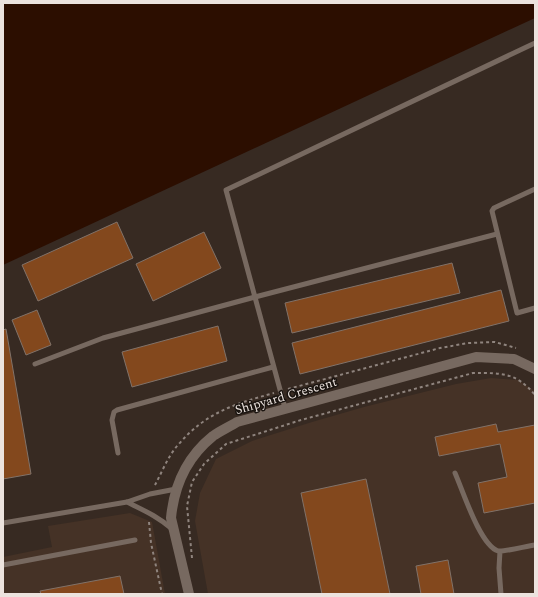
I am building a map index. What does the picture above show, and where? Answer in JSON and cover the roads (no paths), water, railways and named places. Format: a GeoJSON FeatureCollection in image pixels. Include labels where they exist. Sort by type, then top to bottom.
{"type":"FeatureCollection","features":[{"type":"Feature","properties":{"kind":"street","name":"Shipyard Crescent"},"geometry":{"type":"LineString","coordinates":[[189,594],[171,518],[176,489],[185,469],[198,450],[214,436],[237,422],[476,357],[514,359],[535,370]]}},
{"type":"Feature","properties":{"kind":"lane"},"geometry":{"type":"LineString","coordinates":[[285,408],[226,190],[535,43]]}},
{"type":"Feature","properties":{"kind":"lane"},"geometry":{"type":"LineString","coordinates":[[535,189],[494,208],[492,211],[517,313],[535,308]]}},
{"type":"Feature","properties":{"kind":"lane"},"geometry":{"type":"LineString","coordinates":[[34,364],[103,338],[497,234]]}},
{"type":"Feature","properties":{"kind":"lane"},"geometry":{"type":"LineString","coordinates":[[118,453],[112,420],[114,412],[117,410],[273,367]]}},
{"type":"Feature","properties":{"kind":"lane"},"geometry":{"type":"LineString","coordinates":[[455,473],[481,534],[491,547],[500,551],[535,545]]}},
{"type":"Feature","properties":{"kind":"lane"},"geometry":{"type":"LineString","coordinates":[[3,523],[128,502],[150,494],[176,489]]}},
{"type":"Feature","properties":{"kind":"lane"},"geometry":{"type":"LineString","coordinates":[[128,502],[142,508],[174,530]]}},
{"type":"Feature","properties":{"kind":"lane"},"geometry":{"type":"LineString","coordinates":[[3,565],[135,540]]}},
{"type":"Feature","properties":{"kind":"lane"},"geometry":{"type":"LineString","coordinates":[[500,551],[499,568],[501,594]]}}]}
